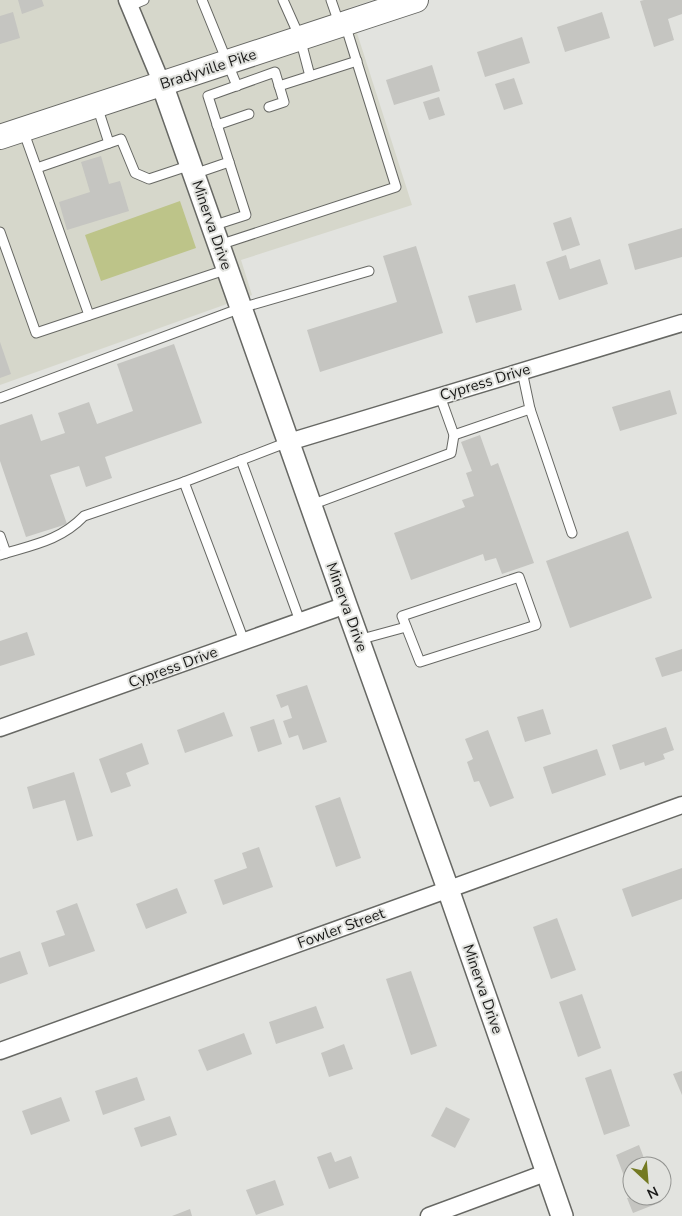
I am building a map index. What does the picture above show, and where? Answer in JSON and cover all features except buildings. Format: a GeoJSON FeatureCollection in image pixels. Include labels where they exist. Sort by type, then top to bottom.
{"type":"FeatureCollection","features":[{"type":"Feature","properties":{"kind":"main road","name":"Bradyville Pike"},"geometry":{"type":"LineString","coordinates":[[0,137],[342,24],[372,11],[416,0]]}},
{"type":"Feature","properties":{"kind":"street","name":"Minerva Drive"},"geometry":{"type":"LineString","coordinates":[[134,2],[562,1216]]}},
{"type":"Feature","properties":{"kind":"street","name":"Cypress Drive"},"geometry":{"type":"LineString","coordinates":[[288,442],[682,322]]}},
{"type":"Feature","properties":{"kind":"street","name":"Cypress Drive"},"geometry":{"type":"LineString","coordinates":[[0,728],[346,605]]}},
{"type":"Feature","properties":{"kind":"street","name":"Fowler Street"},"geometry":{"type":"LineString","coordinates":[[0,1051],[682,805]]}},
{"type":"Feature","properties":{"kind":"street"},"geometry":{"type":"LineString","coordinates":[[429,1216],[548,1172]]}},
{"type":"Feature","properties":{"kind":"lane"},"geometry":{"type":"LineString","coordinates":[[202,0],[237,86]]}},
{"type":"Feature","properties":{"kind":"lane"},"geometry":{"type":"LineString","coordinates":[[283,0],[300,38],[310,76]]}},
{"type":"Feature","properties":{"kind":"lane"},"geometry":{"type":"LineString","coordinates":[[216,235],[396,187],[356,61],[331,0]]}},
{"type":"Feature","properties":{"kind":"lane"},"geometry":{"type":"LineString","coordinates":[[279,86],[356,61]]}},
{"type":"Feature","properties":{"kind":"lane"},"geometry":{"type":"LineString","coordinates":[[216,235],[246,215],[208,96],[275,72],[284,102],[269,107]]}},
{"type":"Feature","properties":{"kind":"lane"},"geometry":{"type":"LineString","coordinates":[[96,106],[109,144]]}},
{"type":"Feature","properties":{"kind":"lane"},"geometry":{"type":"LineString","coordinates":[[217,125],[249,114]]}},
{"type":"Feature","properties":{"kind":"lane"},"geometry":{"type":"LineString","coordinates":[[23,130],[89,315]]}},
{"type":"Feature","properties":{"kind":"lane"},"geometry":{"type":"LineString","coordinates":[[36,168],[121,139],[135,173],[149,179],[229,162]]}},
{"type":"Feature","properties":{"kind":"lane"},"geometry":{"type":"LineString","coordinates":[[0,232],[36,333],[228,269]]}},
{"type":"Feature","properties":{"kind":"lane"},"geometry":{"type":"LineString","coordinates":[[0,398],[241,308],[369,271]]}},
{"type":"Feature","properties":{"kind":"lane"},"geometry":{"type":"LineString","coordinates":[[522,371],[530,409],[572,533]]}},
{"type":"Feature","properties":{"kind":"lane"},"geometry":{"type":"LineString","coordinates":[[310,505],[451,453],[454,435],[440,396]]}},
{"type":"Feature","properties":{"kind":"lane"},"geometry":{"type":"LineString","coordinates":[[454,435],[530,409]]}},
{"type":"Feature","properties":{"kind":"lane"},"geometry":{"type":"LineString","coordinates":[[0,536],[3,554],[53,539],[73,528],[84,516],[184,482],[288,442]]}},
{"type":"Feature","properties":{"kind":"lane"},"geometry":{"type":"LineString","coordinates":[[241,460],[300,621]]}},
{"type":"Feature","properties":{"kind":"lane"},"geometry":{"type":"LineString","coordinates":[[184,482],[244,641]]}},
{"type":"Feature","properties":{"kind":"lane"},"geometry":{"type":"LineString","coordinates":[[519,577],[536,625],[420,662],[406,627],[402,616],[519,577]]}},
{"type":"Feature","properties":{"kind":"lane"},"geometry":{"type":"LineString","coordinates":[[358,640],[406,627]]}},
{"type":"Feature","properties":{"kind":"shaded area"},"geometry":{"type":"Polygon","coordinates":[[[0,0],[373,0],[349,8],[412,205],[241,260],[252,295],[0,385],[0,0]]]}},
{"type":"Feature","properties":{"kind":"green space"},"geometry":{"type":"Polygon","coordinates":[[[180,201],[196,248],[101,281],[85,235],[180,201]]]}}]}
